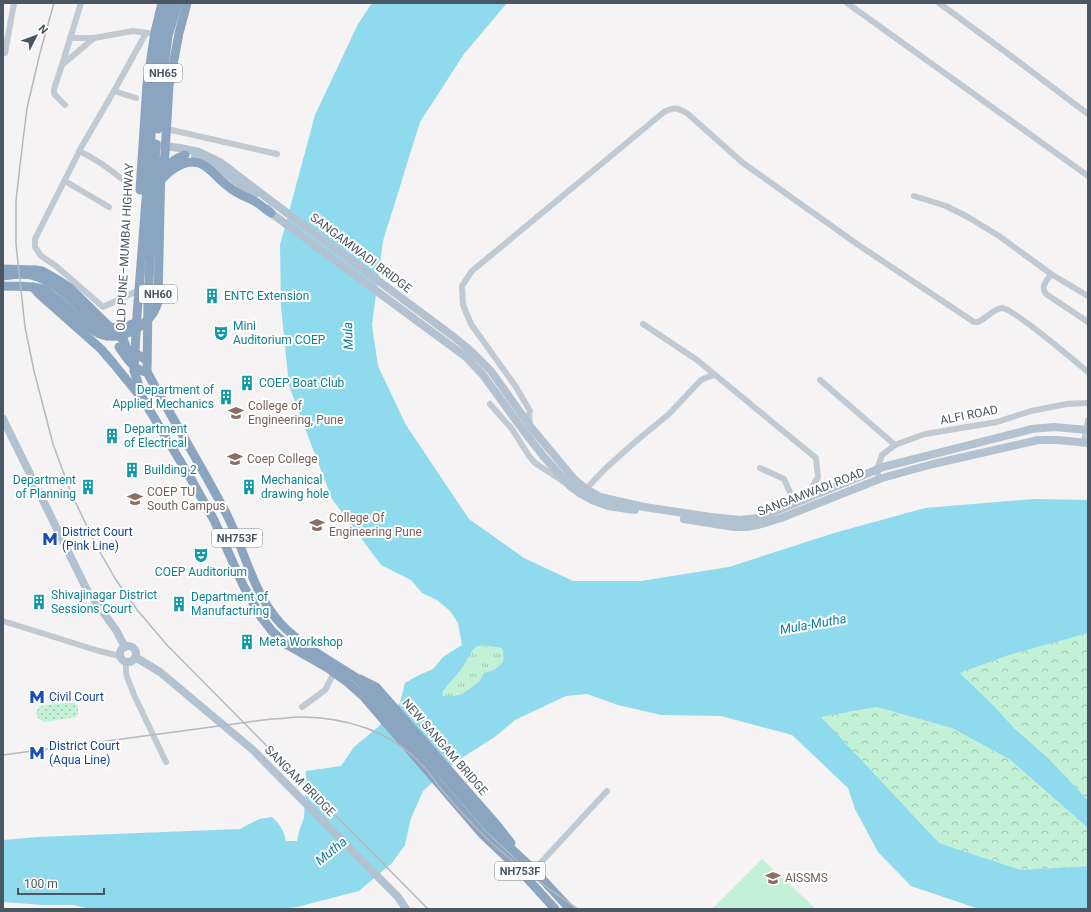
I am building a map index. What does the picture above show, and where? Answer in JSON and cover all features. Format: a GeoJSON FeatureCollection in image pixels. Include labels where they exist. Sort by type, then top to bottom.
{"type":"FeatureCollection","features":[{"type":"Feature","properties":{"kind":"highway","name":"OLD PUNE–MUMBAI HIGHWAY"},"geometry":{"type":"LineString","coordinates":[[126,349],[132,324],[135,292],[140,197],[153,147],[147,84],[150,33],[162,3]]}},
{"type":"Feature","properties":{"kind":"highway"},"geometry":{"type":"LineString","coordinates":[[144,401],[134,371],[137,315],[155,85],[163,29],[170,3]]}},
{"type":"Feature","properties":{"kind":"highway","name":"NH65"},"geometry":{"type":"LineString","coordinates":[[161,180],[161,162],[153,147],[168,36],[178,3]]}},
{"type":"Feature","properties":{"kind":"highway"},"geometry":{"type":"LineString","coordinates":[[3,270],[30,272],[65,293],[126,349],[130,361],[138,370],[147,372],[153,147],[167,129],[170,86],[174,59],[187,3]]}},
{"type":"Feature","properties":{"kind":"highway"},"geometry":{"type":"LineString","coordinates":[[148,310],[155,302],[164,170],[153,147]]}},
{"type":"Feature","properties":{"kind":"highway"},"geometry":{"type":"LineString","coordinates":[[164,170],[178,157],[185,155]]}},
{"type":"Feature","properties":{"kind":"highway"},"geometry":{"type":"LineString","coordinates":[[161,180],[168,172],[184,163],[198,163],[205,166],[228,187],[271,213]]}},
{"type":"Feature","properties":{"kind":"highway","name":"NH60"},"geometry":{"type":"LineString","coordinates":[[32,287],[44,289],[57,298],[89,329],[97,334],[120,337],[138,329],[147,322],[156,310],[158,302],[161,180]]}},
{"type":"Feature","properties":{"kind":"highway","name":"OLD PUNE–MUMBAI HIGHWAY"},"geometry":{"type":"LineString","coordinates":[[30,272],[42,271],[70,288],[124,341],[126,349],[148,360]]}},
{"type":"Feature","properties":{"kind":"highway"},"geometry":{"type":"LineString","coordinates":[[3,276],[30,272]]}},
{"type":"Feature","properties":{"kind":"highway"},"geometry":{"type":"LineString","coordinates":[[3,286],[32,287],[101,350],[144,401]]}},
{"type":"Feature","properties":{"kind":"highway"},"geometry":{"type":"LineString","coordinates":[[109,326],[123,328],[132,324]]}},
{"type":"Feature","properties":{"kind":"highway","name":"NH753F"},"geometry":{"type":"LineString","coordinates":[[147,372],[227,516],[262,597],[280,623],[300,641],[355,677],[370,692],[490,829],[524,859],[570,909]]}},
{"type":"Feature","properties":{"kind":"highway","name":"NH753F"},"geometry":{"type":"LineString","coordinates":[[144,401],[214,520],[243,585],[261,617],[272,631],[286,644],[346,681],[370,692]]}},
{"type":"Feature","properties":{"kind":"highway","name":"NEW SANGAM BRIDGE"},"geometry":{"type":"LineString","coordinates":[[370,692],[490,829]]}},
{"type":"Feature","properties":{"kind":"highway","name":"NH753F"},"geometry":{"type":"LineString","coordinates":[[490,829],[516,866],[555,909]]}},
{"type":"Feature","properties":{"kind":"highway","name":"NH753F"},"geometry":{"type":"LineString","coordinates":[[500,845],[534,870]]}},
{"type":"Feature","properties":{"kind":"main road","name":"SANGAMWADI BRIDGE"},"geometry":{"type":"LineString","coordinates":[[153,147],[185,155],[199,155],[231,177],[262,202],[271,213],[453,341],[471,351],[491,371],[526,428],[572,482]]}},
{"type":"Feature","properties":{"kind":"main road","name":"SANGAMWADI BRIDGE"},"geometry":{"type":"LineString","coordinates":[[153,147],[199,155],[220,162],[453,341]]}},
{"type":"Feature","properties":{"kind":"main road"},"geometry":{"type":"LineString","coordinates":[[3,419],[87,590],[116,630],[125,647]]}},
{"type":"Feature","properties":{"kind":"main road","name":"SANGAMWADI ROAD"},"geometry":{"type":"LineString","coordinates":[[584,492],[637,506],[711,517],[740,520],[759,518],[883,467],[1032,429],[1054,427],[1087,430]]}},
{"type":"Feature","properties":{"kind":"main road","name":"SANGAMWADI ROAD"},"geometry":{"type":"LineString","coordinates":[[572,482],[592,500],[619,508],[734,527],[746,527],[781,518],[879,479],[933,464],[1038,440],[1086,442]]}},
{"type":"Feature","properties":{"kind":"main road"},"geometry":{"type":"LineString","coordinates":[[125,647],[134,649],[136,653],[131,662],[123,659],[122,649],[125,647]]}},
{"type":"Feature","properties":{"kind":"main road","name":"SANGAM BRIDGE"},"geometry":{"type":"LineString","coordinates":[[135,657],[160,672],[253,750],[398,897],[406,909]]}},
{"type":"Feature","properties":{"kind":"street"},"geometry":{"type":"LineString","coordinates":[[5,53],[14,3]]}},
{"type":"Feature","properties":{"kind":"street"},"geometry":{"type":"LineString","coordinates":[[65,105],[56,96],[54,89],[81,3]]}},
{"type":"Feature","properties":{"kind":"street"},"geometry":{"type":"LineString","coordinates":[[847,3],[1088,176]]}},
{"type":"Feature","properties":{"kind":"street"},"geometry":{"type":"LineString","coordinates":[[939,3],[1088,114]]}},
{"type":"Feature","properties":{"kind":"street"},"geometry":{"type":"LineString","coordinates":[[70,38],[94,38],[133,31],[150,33],[79,151],[35,239],[35,247],[41,256],[56,266],[103,307],[135,292]]}},
{"type":"Feature","properties":{"kind":"street"},"geometry":{"type":"LineString","coordinates":[[62,65],[94,38]]}},
{"type":"Feature","properties":{"kind":"street"},"geometry":{"type":"LineString","coordinates":[[114,91],[136,98]]}},
{"type":"Feature","properties":{"kind":"street"},"geometry":{"type":"LineString","coordinates":[[526,428],[530,411],[516,387],[471,324],[464,305],[462,286],[472,271],[664,112],[672,108],[679,109],[688,114],[743,163],[856,244],[974,322],[983,320],[997,309],[1006,309],[1031,325],[1088,372]]}},
{"type":"Feature","properties":{"kind":"street"},"geometry":{"type":"LineString","coordinates":[[167,129],[277,154]]}},
{"type":"Feature","properties":{"kind":"street"},"geometry":{"type":"LineString","coordinates":[[79,151],[102,163],[131,186]]}},
{"type":"Feature","properties":{"kind":"street"},"geometry":{"type":"LineString","coordinates":[[65,181],[109,206]]}},
{"type":"Feature","properties":{"kind":"street"},"geometry":{"type":"LineString","coordinates":[[914,196],[946,206],[968,217],[999,236],[1051,274],[1088,296]]}},
{"type":"Feature","properties":{"kind":"street"},"geometry":{"type":"LineString","coordinates":[[1051,274],[1043,286],[1043,290],[1046,294],[1088,322]]}},
{"type":"Feature","properties":{"kind":"street"},"geometry":{"type":"LineString","coordinates":[[643,324],[698,360],[816,458],[818,476],[805,499]]}},
{"type":"Feature","properties":{"kind":"street"},"geometry":{"type":"LineString","coordinates":[[584,492],[606,468],[669,414],[701,380],[715,375]]}},
{"type":"Feature","properties":{"kind":"street"},"geometry":{"type":"LineString","coordinates":[[820,380],[895,445]]}},
{"type":"Feature","properties":{"kind":"street","name":"ALFI ROAD"},"geometry":{"type":"LineString","coordinates":[[877,469],[882,455],[895,445],[925,434],[997,422],[1031,411],[1067,404],[1088,403]]}},
{"type":"Feature","properties":{"kind":"street"},"geometry":{"type":"LineString","coordinates":[[490,404],[512,429],[535,463],[572,482]]}},
{"type":"Feature","properties":{"kind":"street"},"geometry":{"type":"LineString","coordinates":[[1086,442],[1088,420]]}},
{"type":"Feature","properties":{"kind":"street"},"geometry":{"type":"LineString","coordinates":[[760,468],[784,479],[796,503]]}},
{"type":"Feature","properties":{"kind":"street"},"geometry":{"type":"LineString","coordinates":[[877,469],[879,479]]}},
{"type":"Feature","properties":{"kind":"street"},"geometry":{"type":"LineString","coordinates":[[3,621],[123,659],[127,677],[135,697],[166,762]]}},
{"type":"Feature","properties":{"kind":"street"},"geometry":{"type":"LineString","coordinates":[[302,707],[325,690],[334,673]]}},
{"type":"Feature","properties":{"kind":"street"},"geometry":{"type":"LineString","coordinates":[[534,870],[607,791]]}},
{"type":"Feature","properties":{"kind":"green space"},"geometry":{"type":"Polygon","coordinates":[[[1088,633],[1088,800],[1047,757],[1014,728],[960,673],[1006,656],[1088,633]]]}},
{"type":"Feature","properties":{"kind":"green space"},"geometry":{"type":"Polygon","coordinates":[[[483,645],[500,648],[503,651],[503,660],[500,666],[484,673],[479,682],[462,694],[442,696],[443,691],[463,667],[472,651],[476,647],[483,645]]]}},
{"type":"Feature","properties":{"kind":"green space"},"geometry":{"type":"Polygon","coordinates":[[[71,702],[78,706],[78,714],[76,717],[44,722],[38,718],[36,712],[40,706],[71,702]]]}},
{"type":"Feature","properties":{"kind":"green space"},"geometry":{"type":"Polygon","coordinates":[[[876,707],[952,728],[1009,759],[1088,828],[1088,866],[1021,870],[939,843],[820,717],[876,707]]]}},
{"type":"Feature","properties":{"kind":"green space","name":"AISSMS"},"geometry":{"type":"Polygon","coordinates":[[[762,859],[816,909],[712,909],[762,859]]]}},
{"type":"Feature","properties":{"kind":"water"},"geometry":{"type":"Polygon","coordinates":[[[372,3],[507,3],[464,54],[420,122],[383,241],[372,325],[378,366],[406,425],[469,519],[524,558],[573,581],[641,581],[729,567],[834,533],[925,508],[1034,499],[1088,500],[1088,633],[1006,656],[960,673],[1014,728],[1047,757],[1088,800],[1088,828],[1009,759],[952,728],[876,707],[821,717],[939,843],[1021,870],[1088,866],[1088,909],[979,909],[911,886],[878,852],[855,809],[848,788],[792,735],[721,716],[661,715],[618,705],[587,694],[566,696],[515,720],[496,736],[454,763],[423,791],[411,818],[405,845],[392,863],[359,891],[297,907],[279,909],[91,909],[73,905],[43,905],[3,902],[3,840],[37,837],[240,829],[259,819],[272,817],[281,828],[286,841],[297,841],[304,818],[306,771],[341,766],[354,747],[378,727],[400,703],[405,683],[433,669],[443,657],[462,645],[458,623],[450,611],[437,600],[422,593],[411,580],[381,565],[332,499],[289,386],[281,307],[280,245],[315,115],[358,24],[372,3]],[[483,645],[476,647],[463,667],[443,691],[442,696],[462,694],[479,682],[484,673],[500,666],[503,661],[503,651],[501,648],[483,645]]]}},
{"type":"Feature","properties":{"kind":"railway"},"geometry":{"type":"LineString","coordinates":[[54,3],[27,108],[16,201],[16,244],[25,327],[34,371],[53,444],[71,493],[97,547],[116,580],[138,611],[167,645],[428,909]]}},
{"type":"Feature","properties":{"kind":"railway"},"geometry":{"type":"LineString","coordinates":[[3,755],[271,719],[297,717],[318,718],[350,723],[381,734],[408,752],[426,769],[441,789],[482,834],[528,873],[578,909]]}},
{"type":"Feature","properties":{"kind":"place","name":"ENTC Extension"},"geometry":{"type":"Point","coordinates":[212,296]}},
{"type":"Feature","properties":{"kind":"place","name":"Mini Auditorium COEP"},"geometry":{"type":"Point","coordinates":[221,333]}},
{"type":"Feature","properties":{"kind":"place","name":"COEP Boat Club"},"geometry":{"type":"Point","coordinates":[247,383]}},
{"type":"Feature","properties":{"kind":"place","name":"Department of Applied Mechanics"},"geometry":{"type":"Point","coordinates":[226,397]}},
{"type":"Feature","properties":{"kind":"place","name":"College of Engineering, Pune"},"geometry":{"type":"Point","coordinates":[236,413]}},
{"type":"Feature","properties":{"kind":"place","name":"Department of Electrical"},"geometry":{"type":"Point","coordinates":[112,436]}},
{"type":"Feature","properties":{"kind":"place","name":"Coep College"},"geometry":{"type":"Point","coordinates":[235,459]}},
{"type":"Feature","properties":{"kind":"place","name":"Building 2"},"geometry":{"type":"Point","coordinates":[132,470]}},
{"type":"Feature","properties":{"kind":"place","name":"Department of Planning"},"geometry":{"type":"Point","coordinates":[88,487]}},
{"type":"Feature","properties":{"kind":"place","name":"Mechanical drawing hole"},"geometry":{"type":"Point","coordinates":[249,487]}},
{"type":"Feature","properties":{"kind":"place","name":"COEP TU South Campus"},"geometry":{"type":"Point","coordinates":[135,499]}},
{"type":"Feature","properties":{"kind":"place","name":"College Of Engineering Pune"},"geometry":{"type":"Point","coordinates":[317,525]}},
{"type":"Feature","properties":{"kind":"place","name":"District Court (Pink Line)"},"geometry":{"type":"Point","coordinates":[50,539]}},
{"type":"Feature","properties":{"kind":"place","name":"COEP Auditorium"},"geometry":{"type":"Point","coordinates":[201,555]}},
{"type":"Feature","properties":{"kind":"place","name":"Shivajinagar District Sessions Court"},"geometry":{"type":"Point","coordinates":[39,602]}},
{"type":"Feature","properties":{"kind":"place","name":"Department of Manufacturing"},"geometry":{"type":"Point","coordinates":[179,604]}},
{"type":"Feature","properties":{"kind":"place","name":"Meta Workshop"},"geometry":{"type":"Point","coordinates":[247,642]}},
{"type":"Feature","properties":{"kind":"place","name":"Civil Court"},"geometry":{"type":"Point","coordinates":[37,697]}},
{"type":"Feature","properties":{"kind":"place","name":"District Court (Aqua Line)"},"geometry":{"type":"Point","coordinates":[37,753]}},
{"type":"Feature","properties":{"kind":"place","name":"AISSMS"},"geometry":{"type":"Point","coordinates":[773,878]}},
{"type":"Feature","properties":{"kind":"water label","name":"Mula"},"geometry":{"type":"Point","coordinates":[348,336]}},
{"type":"Feature","properties":{"kind":"water label","name":"Mula-Mutha"},"geometry":{"type":"Point","coordinates":[813,624]}},
{"type":"Feature","properties":{"kind":"water label","name":"Mutha"},"geometry":{"type":"Point","coordinates":[331,851]}}]}
